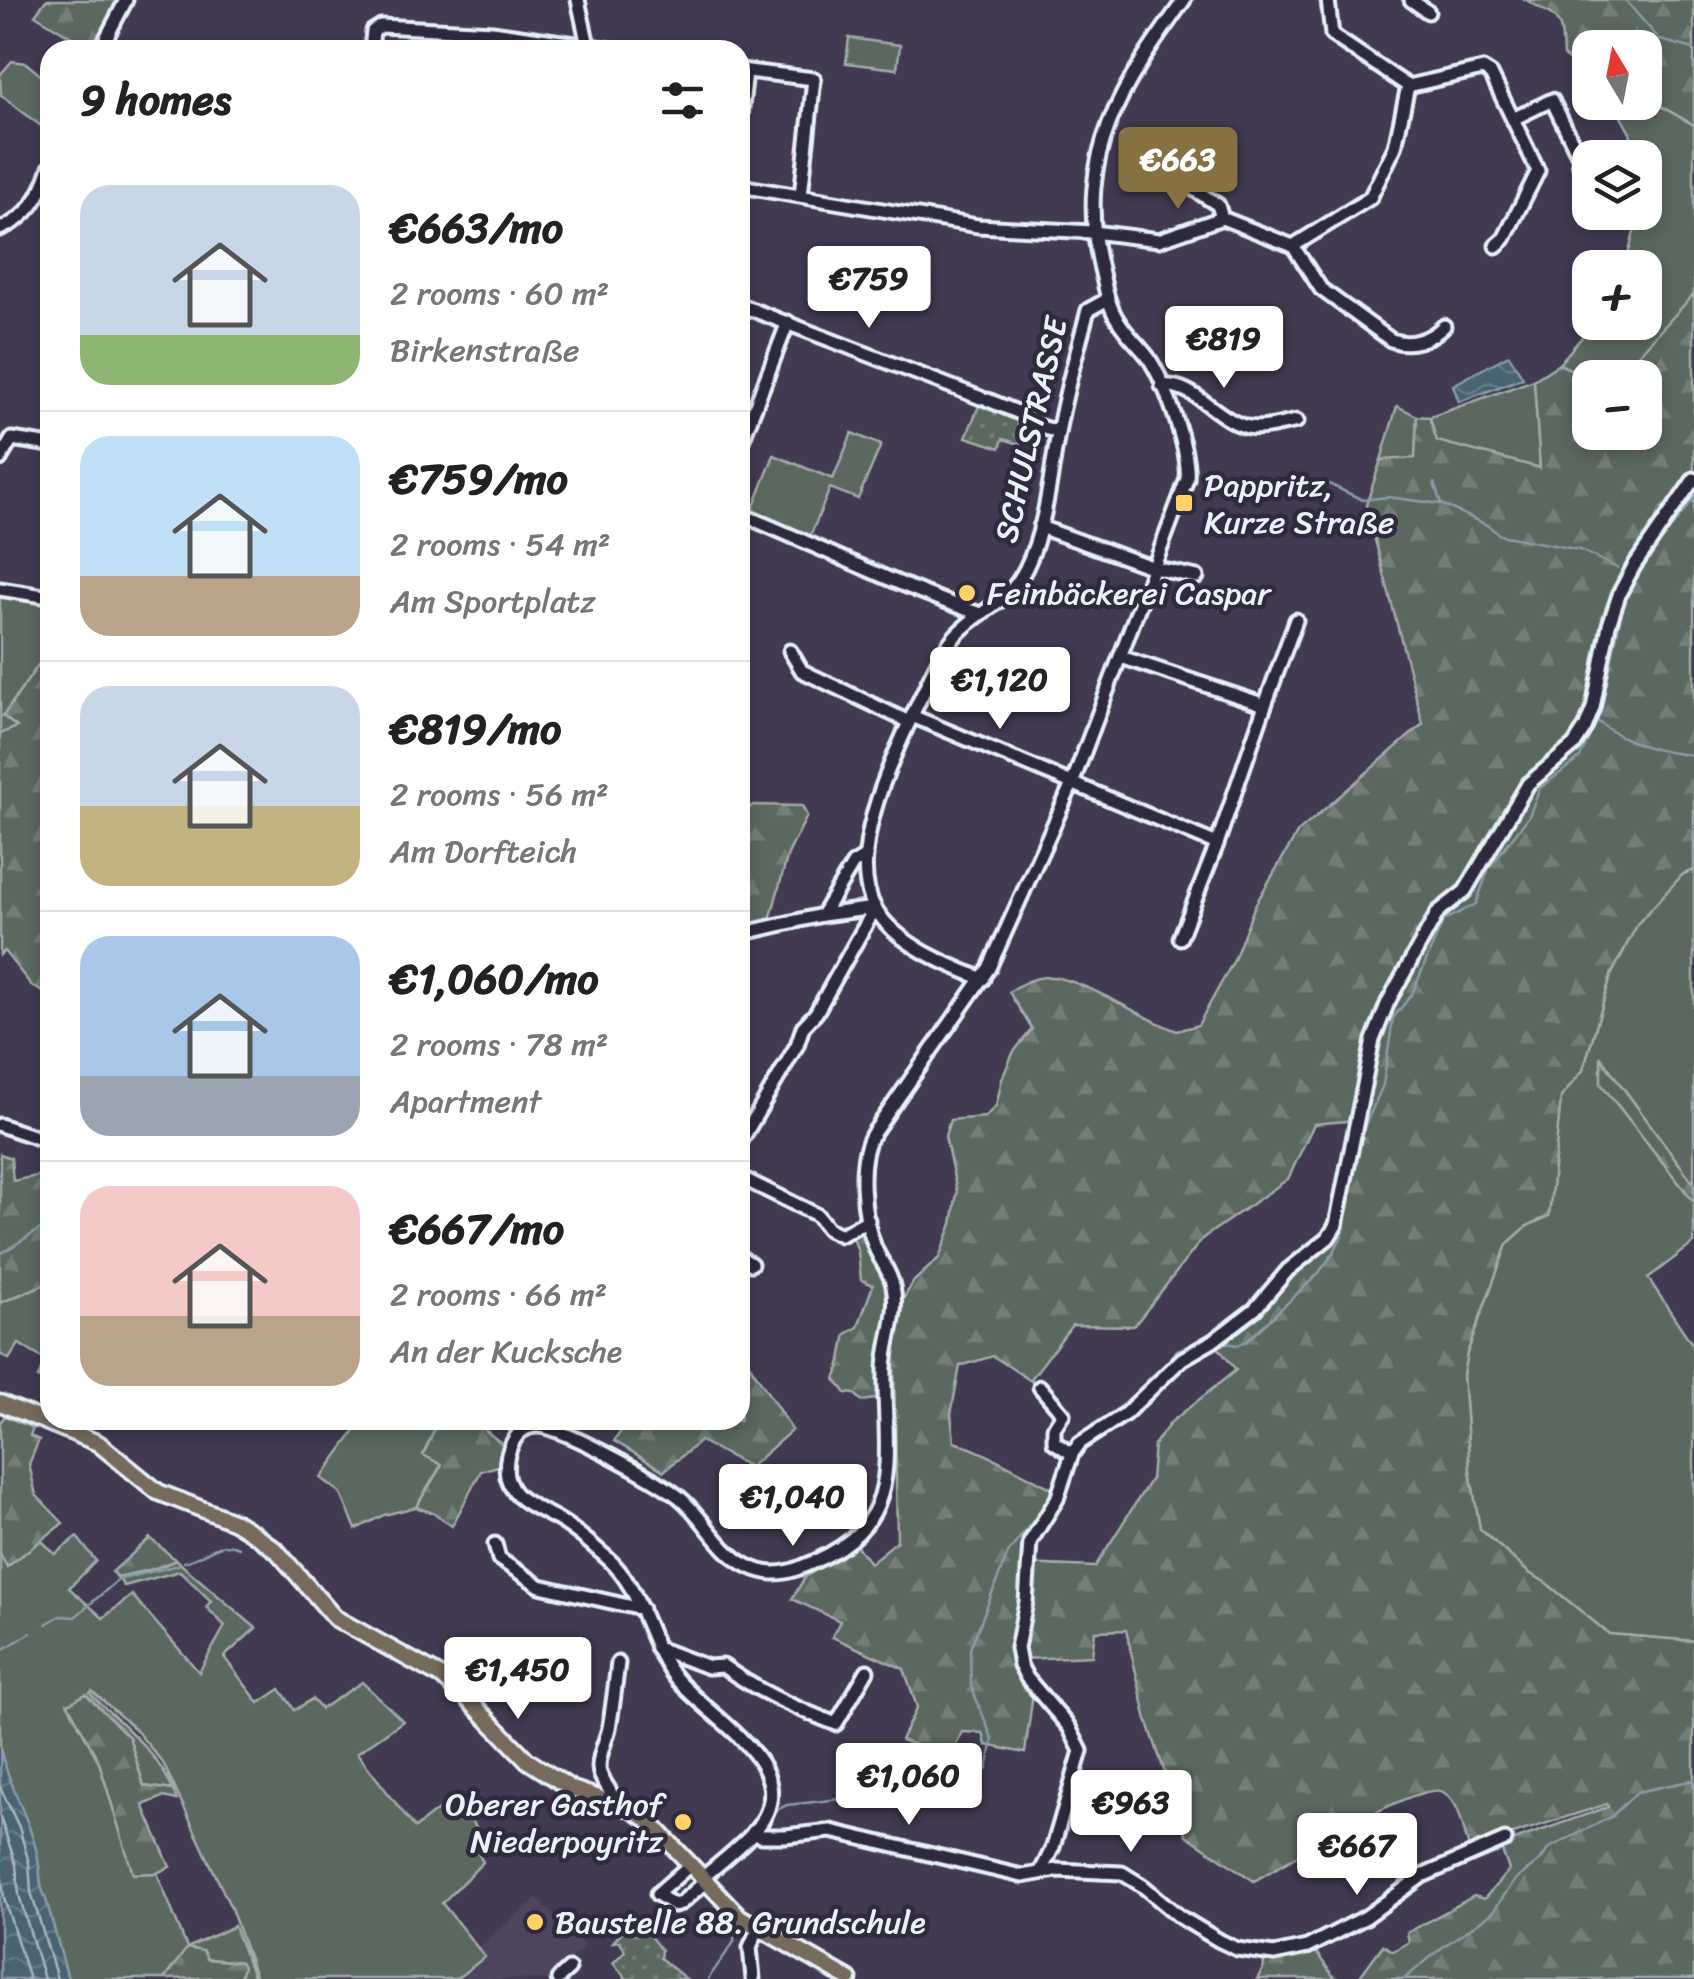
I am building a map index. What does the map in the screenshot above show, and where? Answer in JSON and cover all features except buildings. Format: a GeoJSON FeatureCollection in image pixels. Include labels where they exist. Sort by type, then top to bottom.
{"type":"FeatureCollection","features":[{"type":"Feature","properties":{"kind":"main road"},"geometry":{"type":"LineString","coordinates":[[0,1403],[40,1419]]}},
{"type":"Feature","properties":{"kind":"main road"},"geometry":{"type":"LineString","coordinates":[[66,1430],[98,1443],[158,1492],[253,1533],[276,1551],[335,1618],[442,1677],[539,1769],[572,1788],[614,1802],[647,1819],[725,1905],[758,1929],[849,1979]]}},
{"type":"Feature","properties":{"kind":"street"},"geometry":{"type":"LineString","coordinates":[[105,40],[126,0]]}},
{"type":"Feature","properties":{"kind":"street"},"geometry":{"type":"LineString","coordinates":[[578,0],[587,40]]}},
{"type":"Feature","properties":{"kind":"street"},"geometry":{"type":"LineString","coordinates":[[1328,0],[1332,35],[1408,86],[1483,68],[1491,74],[1538,171],[1504,239],[1496,246]]}},
{"type":"Feature","properties":{"kind":"street"},"geometry":{"type":"LineString","coordinates":[[1411,0],[1428,12]]}},
{"type":"Feature","properties":{"kind":"street"},"geometry":{"type":"LineString","coordinates":[[553,1430],[670,1490],[739,1561],[770,1574],[811,1563],[843,1544],[869,1522],[882,1498],[888,1430],[886,1354],[894,1290],[873,1244],[868,1220],[862,1169],[867,1144],[983,979],[1072,784],[1188,473],[1162,386],[1149,358],[1119,322],[1108,299],[1093,232],[1095,166],[1107,126],[1180,2]]}},
{"type":"Feature","properties":{"kind":"street"},"geometry":{"type":"LineString","coordinates":[[372,40],[372,31],[380,26],[492,32],[544,40]]}},
{"type":"Feature","properties":{"kind":"street"},"geometry":{"type":"LineString","coordinates":[[750,72],[814,78],[801,195]]}},
{"type":"Feature","properties":{"kind":"street"},"geometry":{"type":"LineString","coordinates":[[1292,246],[1370,198],[1395,148],[1408,86]]}},
{"type":"Feature","properties":{"kind":"street"},"geometry":{"type":"LineString","coordinates":[[1513,119],[1552,100],[1572,141]]}},
{"type":"Feature","properties":{"kind":"street"},"geometry":{"type":"LineString","coordinates":[[1166,170],[1218,204],[1222,218]]}},
{"type":"Feature","properties":{"kind":"street"},"geometry":{"type":"LineString","coordinates":[[750,187],[978,226],[1159,240],[1222,218],[1292,246],[1321,289],[1392,340],[1404,344],[1433,336],[1444,326]]}},
{"type":"Feature","properties":{"kind":"street"},"geometry":{"type":"LineString","coordinates":[[0,229],[16,222],[32,206],[40,189]]}},
{"type":"Feature","properties":{"kind":"street","name":"SCHULSTRASSE"},"geometry":{"type":"LineString","coordinates":[[875,908],[866,884],[866,856],[889,766],[942,654],[957,634],[1003,600],[1028,564],[1040,527],[1088,310],[1108,299]]}},
{"type":"Feature","properties":{"kind":"street"},"geometry":{"type":"LineString","coordinates":[[750,309],[1022,414],[1027,424],[1058,432]]}},
{"type":"Feature","properties":{"kind":"street"},"geometry":{"type":"LineString","coordinates":[[750,420],[788,322]]}},
{"type":"Feature","properties":{"kind":"street"},"geometry":{"type":"LineString","coordinates":[[1162,386],[1182,388],[1241,425],[1254,428],[1297,422]]}},
{"type":"Feature","properties":{"kind":"street"},"geometry":{"type":"LineString","coordinates":[[0,459],[12,439],[40,444]]}},
{"type":"Feature","properties":{"kind":"street"},"geometry":{"type":"LineString","coordinates":[[1041,1871],[1053,1847],[1081,1750],[1078,1738],[1020,1666],[1018,1648],[1030,1542],[1057,1499],[1072,1454],[1080,1443],[1134,1406],[1182,1359],[1255,1309],[1288,1270],[1328,1238],[1336,1225],[1373,1040],[1388,1002],[1438,912],[1465,891],[1528,784],[1574,745],[1585,728],[1594,708],[1609,626],[1620,592],[1694,479]]}},
{"type":"Feature","properties":{"kind":"street"},"geometry":{"type":"LineString","coordinates":[[750,518],[915,592],[980,614]]}},
{"type":"Feature","properties":{"kind":"street"},"geometry":{"type":"LineString","coordinates":[[1040,527],[1154,568],[1197,577]]}},
{"type":"Feature","properties":{"kind":"street"},"geometry":{"type":"LineString","coordinates":[[0,589],[40,595]]}},
{"type":"Feature","properties":{"kind":"street"},"geometry":{"type":"LineString","coordinates":[[1180,938],[1296,620]]}},
{"type":"Feature","properties":{"kind":"street"},"geometry":{"type":"LineString","coordinates":[[790,651],[802,671],[1217,844]]}},
{"type":"Feature","properties":{"kind":"street"},"geometry":{"type":"LineString","coordinates":[[1120,657],[1265,704]]}},
{"type":"Feature","properties":{"kind":"street"},"geometry":{"type":"LineString","coordinates":[[822,915],[853,864],[866,856]]}},
{"type":"Feature","properties":{"kind":"street"},"geometry":{"type":"LineString","coordinates":[[875,908],[904,941],[983,979]]}},
{"type":"Feature","properties":{"kind":"street"},"geometry":{"type":"LineString","coordinates":[[750,931],[875,908]]}},
{"type":"Feature","properties":{"kind":"street"},"geometry":{"type":"LineString","coordinates":[[750,1127],[797,1045],[812,1031],[816,1013],[875,908]]}},
{"type":"Feature","properties":{"kind":"street"},"geometry":{"type":"LineString","coordinates":[[0,1125],[40,1139]]}},
{"type":"Feature","properties":{"kind":"street"},"geometry":{"type":"LineString","coordinates":[[750,1181],[816,1214],[828,1229],[841,1235],[868,1220]]}},
{"type":"Feature","properties":{"kind":"street"},"geometry":{"type":"LineString","coordinates":[[1040,1387],[1064,1414],[1054,1428],[1054,1442],[1072,1454]]}},
{"type":"Feature","properties":{"kind":"street"},"geometry":{"type":"LineString","coordinates":[[518,1430],[506,1466],[508,1483],[519,1497],[580,1534],[614,1563],[629,1580],[657,1648],[683,1687],[753,1748],[764,1764],[770,1796],[753,1832],[682,1902],[674,1905],[657,1894],[690,1865]]}},
{"type":"Feature","properties":{"kind":"street"},"geometry":{"type":"LineString","coordinates":[[495,1544],[499,1559],[540,1586],[642,1609]]}},
{"type":"Feature","properties":{"kind":"street"},"geometry":{"type":"LineString","coordinates":[[657,1648],[708,1667],[723,1666],[783,1703],[836,1724],[868,1671]]}},
{"type":"Feature","properties":{"kind":"street"},"geometry":{"type":"LineString","coordinates":[[614,1802],[613,1792],[600,1778],[599,1768],[602,1745],[609,1731],[618,1664]]}},
{"type":"Feature","properties":{"kind":"street"},"geometry":{"type":"LineString","coordinates":[[753,1832],[785,1836],[831,1830],[1022,1876],[1041,1871],[1122,1873],[1193,1926],[1237,1949],[1274,1954],[1307,1947],[1366,1916],[1422,1876],[1505,1840]]}},
{"type":"Feature","properties":{"kind":"street"},"geometry":{"type":"LineString","coordinates":[[754,1979],[750,1948],[758,1929]]}},
{"type":"Feature","properties":{"kind":"shaded area","name":"Baustelle 88. Grundschule"},"geometry":{"type":"Polygon","coordinates":[[[537,1898],[585,1946],[547,1979],[456,1979],[485,1958],[477,1948],[537,1898]]]}},
{"type":"Feature","properties":{"kind":"green space"},"geometry":{"type":"Polygon","coordinates":[[[46,0],[118,0],[98,40],[76,40],[35,15],[46,0]]]}},
{"type":"Feature","properties":{"kind":"green space"},"geometry":{"type":"Polygon","coordinates":[[[1526,0],[1694,0],[1694,125],[1662,107],[1662,30],[1572,30],[1572,62],[1563,56],[1557,20],[1526,0]]]}},
{"type":"Feature","properties":{"kind":"green space"},"geometry":{"type":"Polygon","coordinates":[[[849,38],[900,45],[897,69],[846,63],[849,38]]]}},
{"type":"Feature","properties":{"kind":"green space"},"geometry":{"type":"Polygon","coordinates":[[[12,61],[26,63],[40,75],[40,125],[1,95],[0,75],[12,61]]]}},
{"type":"Feature","properties":{"kind":"green space"},"geometry":{"type":"Polygon","coordinates":[[[1662,107],[1694,125],[1694,294],[1662,332],[1662,250],[1629,250],[1635,230],[1662,230],[1662,140],[1631,140],[1623,120],[1662,120],[1662,107]]]}},
{"type":"Feature","properties":{"kind":"green space"},"geometry":{"type":"Polygon","coordinates":[[[1694,294],[1694,870],[1683,874],[1638,923],[1611,975],[1583,1070],[1561,1097],[1549,1216],[1527,1226],[1507,1244],[1467,1353],[1463,1375],[1470,1471],[1480,1529],[1529,1573],[1609,1634],[1694,1641],[1694,1979],[1358,1979],[1383,1945],[1393,1951],[1409,1942],[1407,1933],[1474,1896],[1484,1899],[1509,1870],[1500,1845],[1608,1807],[1607,1804],[1469,1848],[1454,1803],[1443,1792],[1429,1791],[1380,1810],[1254,1881],[1186,1835],[1147,1720],[1126,1630],[1095,1631],[1092,1656],[1023,1659],[1040,1684],[1033,1693],[1025,1753],[986,1745],[983,1733],[962,1732],[944,1772],[929,1767],[933,1751],[901,1740],[917,1707],[904,1669],[832,1637],[840,1621],[792,1599],[805,1577],[856,1545],[870,1563],[897,1541],[894,1357],[903,1299],[914,1281],[939,1258],[952,1224],[957,1192],[945,1136],[950,1120],[985,1117],[996,1106],[1013,1053],[1032,1029],[1009,992],[1035,979],[1058,978],[1177,1031],[1198,1025],[1234,960],[1255,905],[1298,832],[1423,724],[1366,505],[1381,460],[1415,458],[1417,416],[1429,417],[1437,441],[1540,468],[1534,380],[1559,364],[1572,370],[1572,450],[1662,450],[1662,360],[1633,360],[1652,340],[1662,340],[1662,329],[1694,294]],[[1357,1120],[1314,1124],[1288,1179],[1203,1238],[1134,1326],[1072,1325],[1031,1379],[1040,1387],[993,1356],[960,1366],[951,1414],[954,1442],[1057,1491],[1025,1542],[1024,1564],[1095,1567],[1151,1479],[1154,1445],[1171,1422],[1236,1370],[1213,1341],[1328,1238],[1357,1120]]]}},
{"type":"Feature","properties":{"kind":"green space"},"geometry":{"type":"Polygon","coordinates":[[[1579,340],[1654,340],[1634,360],[1572,360],[1572,370],[1559,364],[1579,340]]]}},
{"type":"Feature","properties":{"kind":"green space"},"geometry":{"type":"Polygon","coordinates":[[[1534,380],[1540,468],[1436,441],[1430,417],[1534,380]]]}},
{"type":"Feature","properties":{"kind":"green space"},"geometry":{"type":"Polygon","coordinates":[[[981,401],[1016,415],[1025,427],[1020,444],[1003,439],[1000,448],[966,437],[981,401]]]}},
{"type":"Feature","properties":{"kind":"green space"},"geometry":{"type":"Polygon","coordinates":[[[1397,406],[1417,416],[1415,459],[1381,460],[1397,406]]]}},
{"type":"Feature","properties":{"kind":"green space"},"geometry":{"type":"Polygon","coordinates":[[[852,433],[881,445],[858,499],[830,488],[810,537],[751,514],[774,455],[833,479],[852,433]]]}},
{"type":"Feature","properties":{"kind":"green space"},"geometry":{"type":"Polygon","coordinates":[[[0,594],[40,600],[40,662],[3,716],[17,727],[0,734],[0,594]]]}},
{"type":"Feature","properties":{"kind":"green space"},"geometry":{"type":"Polygon","coordinates":[[[40,662],[40,990],[4,951],[0,955],[0,734],[17,727],[3,716],[40,662]]]}},
{"type":"Feature","properties":{"kind":"green space"},"geometry":{"type":"Polygon","coordinates":[[[802,806],[807,816],[788,854],[770,920],[750,926],[750,807],[802,806]]]}},
{"type":"Feature","properties":{"kind":"green space"},"geometry":{"type":"Polygon","coordinates":[[[1694,870],[1694,1184],[1602,1059],[1601,1084],[1694,1202],[1694,1243],[1648,1278],[1694,1347],[1694,1641],[1609,1634],[1529,1573],[1480,1529],[1470,1471],[1463,1375],[1467,1353],[1507,1244],[1527,1226],[1549,1216],[1561,1097],[1583,1070],[1611,976],[1638,923],[1683,874],[1694,870]]]}},
{"type":"Feature","properties":{"kind":"green space"},"geometry":{"type":"Polygon","coordinates":[[[1601,1058],[1694,1184],[1694,1202],[1601,1084],[1601,1058]]]}},
{"type":"Feature","properties":{"kind":"green space"},"geometry":{"type":"Polygon","coordinates":[[[0,1154],[11,1158],[13,1181],[40,1175],[40,1286],[0,1303],[0,1154]]]}},
{"type":"Feature","properties":{"kind":"green space"},"geometry":{"type":"Polygon","coordinates":[[[863,1226],[888,1297],[876,1399],[862,1401],[855,1394],[846,1393],[835,1379],[846,1334],[858,1327],[873,1285],[861,1280],[858,1251],[851,1233],[863,1226]]]}},
{"type":"Feature","properties":{"kind":"green space"},"geometry":{"type":"Polygon","coordinates":[[[40,1286],[40,1357],[19,1344],[9,1359],[0,1354],[0,1303],[40,1286]]]}},
{"type":"Feature","properties":{"kind":"green space"},"geometry":{"type":"Polygon","coordinates":[[[750,1365],[792,1430],[750,1467],[700,1441],[664,1471],[614,1441],[622,1430],[750,1430],[750,1365]]]}},
{"type":"Feature","properties":{"kind":"green space"},"geometry":{"type":"Polygon","coordinates":[[[5,1416],[33,1428],[30,1436],[39,1440],[29,1464],[36,1495],[63,1523],[7,1567],[0,1553],[0,1422],[5,1416]]]}},
{"type":"Feature","properties":{"kind":"green space"},"geometry":{"type":"Polygon","coordinates":[[[356,1430],[435,1430],[424,1455],[442,1464],[416,1507],[384,1515],[356,1529],[340,1492],[321,1478],[356,1430]]]}},
{"type":"Feature","properties":{"kind":"green space"},"geometry":{"type":"Polygon","coordinates":[[[434,1430],[485,1430],[506,1447],[501,1465],[481,1471],[452,1526],[416,1507],[442,1465],[423,1455],[434,1430]]]}},
{"type":"Feature","properties":{"kind":"green space"},"geometry":{"type":"Polygon","coordinates":[[[77,1537],[96,1561],[69,1588],[103,1618],[132,1595],[199,1672],[225,1626],[206,1607],[211,1601],[180,1571],[124,1586],[117,1577],[176,1560],[256,1628],[224,1657],[259,1703],[280,1689],[295,1710],[312,1699],[321,1709],[362,1682],[403,1721],[357,1753],[415,1828],[452,1799],[485,1838],[477,1851],[483,1862],[442,1903],[485,1957],[456,1979],[256,1979],[231,1908],[163,1763],[135,1729],[92,1691],[147,1749],[173,1790],[144,1786],[129,1737],[68,1704],[99,1762],[133,1873],[157,1873],[187,1948],[234,1926],[254,1979],[238,1979],[240,1962],[206,1959],[164,1979],[68,1979],[41,1890],[28,1824],[12,1791],[0,1749],[0,1553],[8,1566],[41,1540],[55,1554],[77,1537]]]}},
{"type":"Feature","properties":{"kind":"green space"},"geometry":{"type":"Polygon","coordinates":[[[150,1538],[176,1560],[117,1577],[112,1572],[150,1538]]]}},
{"type":"Feature","properties":{"kind":"green space"},"geometry":{"type":"Polygon","coordinates":[[[86,1694],[129,1737],[144,1786],[173,1790],[177,1800],[163,1797],[143,1805],[170,1867],[157,1873],[133,1874],[99,1762],[68,1704],[86,1694]]]}},
{"type":"Feature","properties":{"kind":"green space"},"geometry":{"type":"Polygon","coordinates":[[[635,1917],[661,1950],[660,1958],[686,1979],[627,1979],[613,1963],[625,1951],[620,1941],[613,1942],[635,1917]]]}},
{"type":"Feature","properties":{"kind":"green space"},"geometry":{"type":"Polygon","coordinates":[[[187,1948],[203,1951],[207,1959],[240,1962],[240,1977],[164,1979],[187,1948]]]}},
{"type":"Feature","properties":{"kind":"green space"},"geometry":{"type":"Polygon","coordinates":[[[1313,1948],[1339,1979],[1257,1979],[1264,1967],[1263,1959],[1313,1948]]]}},
{"type":"Feature","properties":{"kind":"water"},"geometry":{"type":"Polygon","coordinates":[[[1509,355],[1523,378],[1459,402],[1453,385],[1509,355]]]}},
{"type":"Feature","properties":{"kind":"water"},"geometry":{"type":"Polygon","coordinates":[[[0,1749],[32,1836],[42,1889],[68,1979],[0,1979],[0,1749]]]}},
{"type":"Feature","properties":{"kind":"waterway"},"geometry":{"type":"LineString","coordinates":[[1625,0],[1660,40],[1694,49]]}},
{"type":"Feature","properties":{"kind":"waterway"},"geometry":{"type":"LineString","coordinates":[[1320,480],[1363,500],[1387,497],[1441,504],[1500,535],[1580,550],[1617,568]]}},
{"type":"Feature","properties":{"kind":"waterway"},"geometry":{"type":"LineString","coordinates":[[1434,483],[1441,504]]}},
{"type":"Feature","properties":{"kind":"waterway"},"geometry":{"type":"LineString","coordinates":[[1358,1141],[1383,1085],[1393,1018],[1412,994],[1443,921],[1476,904],[1489,868],[1529,816],[1540,788],[1580,758],[1602,706],[1630,589],[1694,498]]}},
{"type":"Feature","properties":{"kind":"waterway"},"geometry":{"type":"LineString","coordinates":[[1598,722],[1643,746],[1694,755]]}},
{"type":"Feature","properties":{"kind":"waterway"},"geometry":{"type":"LineString","coordinates":[[1217,1342],[1238,1345],[1247,1341],[1318,1274],[1344,1231],[1352,1173]]}},
{"type":"Feature","properties":{"kind":"waterway"},"geometry":{"type":"LineString","coordinates":[[0,1254],[40,1229]]}},
{"type":"Feature","properties":{"kind":"waterway"},"geometry":{"type":"LineString","coordinates":[[1150,1382],[1177,1350],[1205,1341]]}},
{"type":"Feature","properties":{"kind":"waterway"},"geometry":{"type":"LineString","coordinates":[[1071,1445],[1101,1423]]}},
{"type":"Feature","properties":{"kind":"waterway"},"geometry":{"type":"LineString","coordinates":[[987,1769],[993,1740],[971,1686],[970,1649],[1008,1553],[1054,1494]]}},
{"type":"Feature","properties":{"kind":"waterway"},"geometry":{"type":"LineString","coordinates":[[183,1562],[224,1545],[239,1548]]}},
{"type":"Feature","properties":{"kind":"waterway"},"geometry":{"type":"LineString","coordinates":[[46,1624],[60,1616],[75,1617],[118,1580],[178,1565]]}},
{"type":"Feature","properties":{"kind":"waterway"},"geometry":{"type":"LineString","coordinates":[[0,1651],[31,1633]]}},
{"type":"Feature","properties":{"kind":"waterway"},"geometry":{"type":"LineString","coordinates":[[1404,1979],[1492,1913],[1515,1880],[1541,1860],[1549,1848],[1611,1817],[1637,1792],[1694,1780]]}},
{"type":"Feature","properties":{"kind":"waterway"},"geometry":{"type":"LineString","coordinates":[[763,1832],[774,1811],[787,1805],[860,1798],[875,1806]]}},
{"type":"Feature","properties":{"kind":"waterway"},"geometry":{"type":"LineString","coordinates":[[708,1979],[734,1942],[734,1936]]}},
{"type":"Feature","properties":{"kind":"place","name":"Pappritz, Kurze Straße"},"geometry":{"type":"Point","coordinates":[1184,503]}},
{"type":"Feature","properties":{"kind":"place","name":"Feinbäckerei Caspar"},"geometry":{"type":"Point","coordinates":[967,593]}},
{"type":"Feature","properties":{"kind":"place","name":"Oberer Gasthof Niederpoyritz"},"geometry":{"type":"Point","coordinates":[683,1822]}},
{"type":"Feature","properties":{"kind":"place","name":"Baustelle 88. Grundschule"},"geometry":{"type":"Point","coordinates":[535,1922]}}]}
